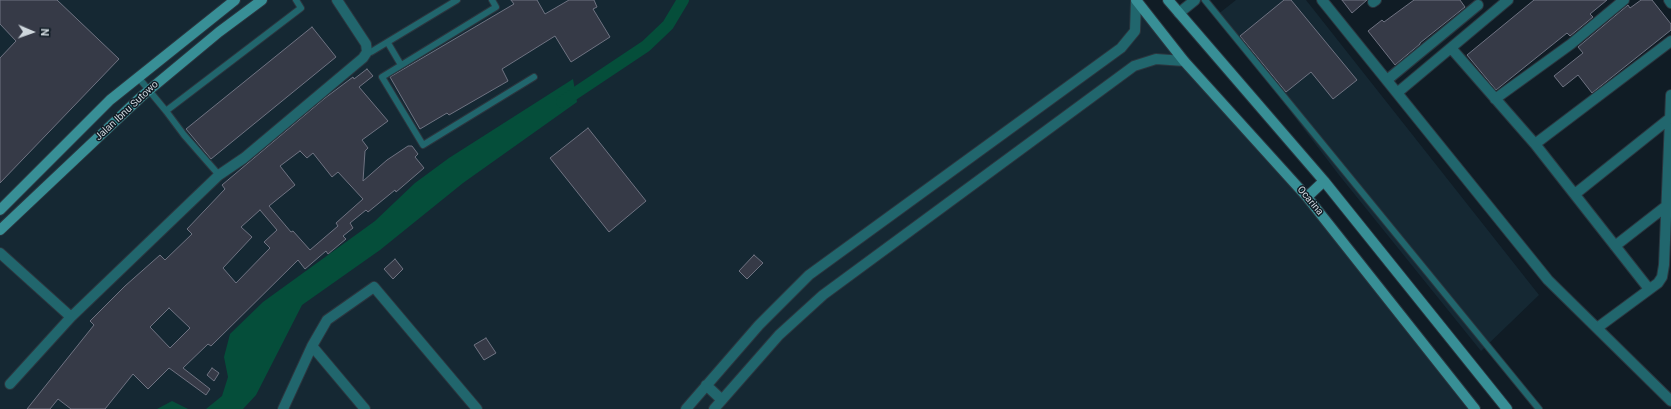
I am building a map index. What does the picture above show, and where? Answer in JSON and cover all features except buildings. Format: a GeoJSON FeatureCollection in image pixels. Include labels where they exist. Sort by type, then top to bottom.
{"type":"FeatureCollection","features":[{"type":"Feature","properties":{"kind":"main road","name":"Jalan Ibnu Sutowo"},"geometry":{"type":"LineString","coordinates":[[0,210],[110,100],[235,0]]}},
{"type":"Feature","properties":{"kind":"main road","name":"Jalan Ibnu Sutowo"},"geometry":{"type":"LineString","coordinates":[[0,230],[148,90],[219,32],[262,0]]}},
{"type":"Feature","properties":{"kind":"main road","name":"Ocarina"},"geometry":{"type":"LineString","coordinates":[[1136,0],[1184,61],[1307,197],[1475,409]]}},
{"type":"Feature","properties":{"kind":"main road"},"geometry":{"type":"LineString","coordinates":[[1168,0],[1324,181],[1507,409]]}},
{"type":"Feature","properties":{"kind":"main road"},"geometry":{"type":"LineString","coordinates":[[1307,197],[1324,181]]}},
{"type":"Feature","properties":{"kind":"street"},"geometry":{"type":"LineString","coordinates":[[10,384],[71,318],[219,175],[244,158],[363,58],[367,52],[366,44],[337,0]]}},
{"type":"Feature","properties":{"kind":"street"},"geometry":{"type":"LineString","coordinates":[[686,409],[759,325],[809,275],[1120,48],[1134,31],[1136,0]]}},
{"type":"Feature","properties":{"kind":"street"},"geometry":{"type":"LineString","coordinates":[[1179,14],[1195,0]]}},
{"type":"Feature","properties":{"kind":"street"},"geometry":{"type":"LineString","coordinates":[[1322,0],[1548,280],[1671,401]]}},
{"type":"Feature","properties":{"kind":"street"},"geometry":{"type":"LineString","coordinates":[[1397,93],[1450,48],[1489,18],[1508,0]]}},
{"type":"Feature","properties":{"kind":"street"},"geometry":{"type":"LineString","coordinates":[[1495,99],[1570,44],[1624,0]]}},
{"type":"Feature","properties":{"kind":"street"},"geometry":{"type":"LineString","coordinates":[[1387,80],[1477,2],[1489,18]]}},
{"type":"Feature","properties":{"kind":"street"},"geometry":{"type":"LineString","coordinates":[[1535,144],[1671,41]]}},
{"type":"Feature","properties":{"kind":"street"},"geometry":{"type":"LineString","coordinates":[[1450,48],[1535,144],[1649,289]]}},
{"type":"Feature","properties":{"kind":"street"},"geometry":{"type":"LineString","coordinates":[[714,409],[779,335],[823,295],[1134,66],[1156,59],[1184,61]]}},
{"type":"Feature","properties":{"kind":"street"},"geometry":{"type":"LineString","coordinates":[[1597,328],[1658,283],[1664,270],[1665,207],[1671,95]]}},
{"type":"Feature","properties":{"kind":"street"},"geometry":{"type":"LineString","coordinates":[[1575,194],[1669,119]]}},
{"type":"Feature","properties":{"kind":"street"},"geometry":{"type":"LineString","coordinates":[[1616,246],[1665,207]]}},
{"type":"Feature","properties":{"kind":"street"},"geometry":{"type":"LineString","coordinates":[[0,252],[71,318]]}},
{"type":"Feature","properties":{"kind":"street"},"geometry":{"type":"LineString","coordinates":[[283,409],[312,346],[327,320],[374,287],[477,409]]}},
{"type":"Feature","properties":{"kind":"street"},"geometry":{"type":"LineString","coordinates":[[312,346],[366,409]]}},
{"type":"Feature","properties":{"kind":"street"},"geometry":{"type":"LineString","coordinates":[[706,385],[722,400]]}},
{"type":"Feature","properties":{"kind":"lane"},"geometry":{"type":"LineString","coordinates":[[166,111],[301,8],[296,0]]}},
{"type":"Feature","properties":{"kind":"lane"},"geometry":{"type":"LineString","coordinates":[[367,52],[371,52],[388,43],[457,0]]}},
{"type":"Feature","properties":{"kind":"lane"},"geometry":{"type":"LineString","coordinates":[[492,0],[496,7],[382,77],[423,146],[534,77]]}},
{"type":"Feature","properties":{"kind":"lane"},"geometry":{"type":"LineString","coordinates":[[1205,0],[1539,409]]}},
{"type":"Feature","properties":{"kind":"lane"},"geometry":{"type":"LineString","coordinates":[[388,43],[401,65]]}},
{"type":"Feature","properties":{"kind":"lane"},"geometry":{"type":"LineString","coordinates":[[138,77],[184,135],[219,175]]}},
{"type":"Feature","properties":{"kind":"shaded area"},"geometry":{"type":"Polygon","coordinates":[[[0,0],[1136,0],[1307,197],[1475,409],[0,409],[0,0]]]}},
{"type":"Feature","properties":{"kind":"shaded area"},"geometry":{"type":"Polygon","coordinates":[[[1236,0],[1306,0],[1539,295],[1481,351],[1339,175],[1217,15],[1236,0]]]}},
{"type":"Feature","properties":{"kind":"shaded area"},"geometry":{"type":"Polygon","coordinates":[[[573,79],[577,102],[463,183],[380,250],[302,305],[256,395],[243,409],[206,409],[222,396],[228,377],[224,357],[230,334],[263,302],[375,221],[415,183],[449,158],[573,79]]]}},
{"type":"Feature","properties":{"kind":"shaded area"},"geometry":{"type":"Polygon","coordinates":[[[172,401],[188,409],[157,409],[172,401]]]}},
{"type":"Feature","properties":{"kind":"waterway"},"geometry":{"type":"LineString","coordinates":[[562,102],[646,46],[668,25],[683,0]]}}]}
